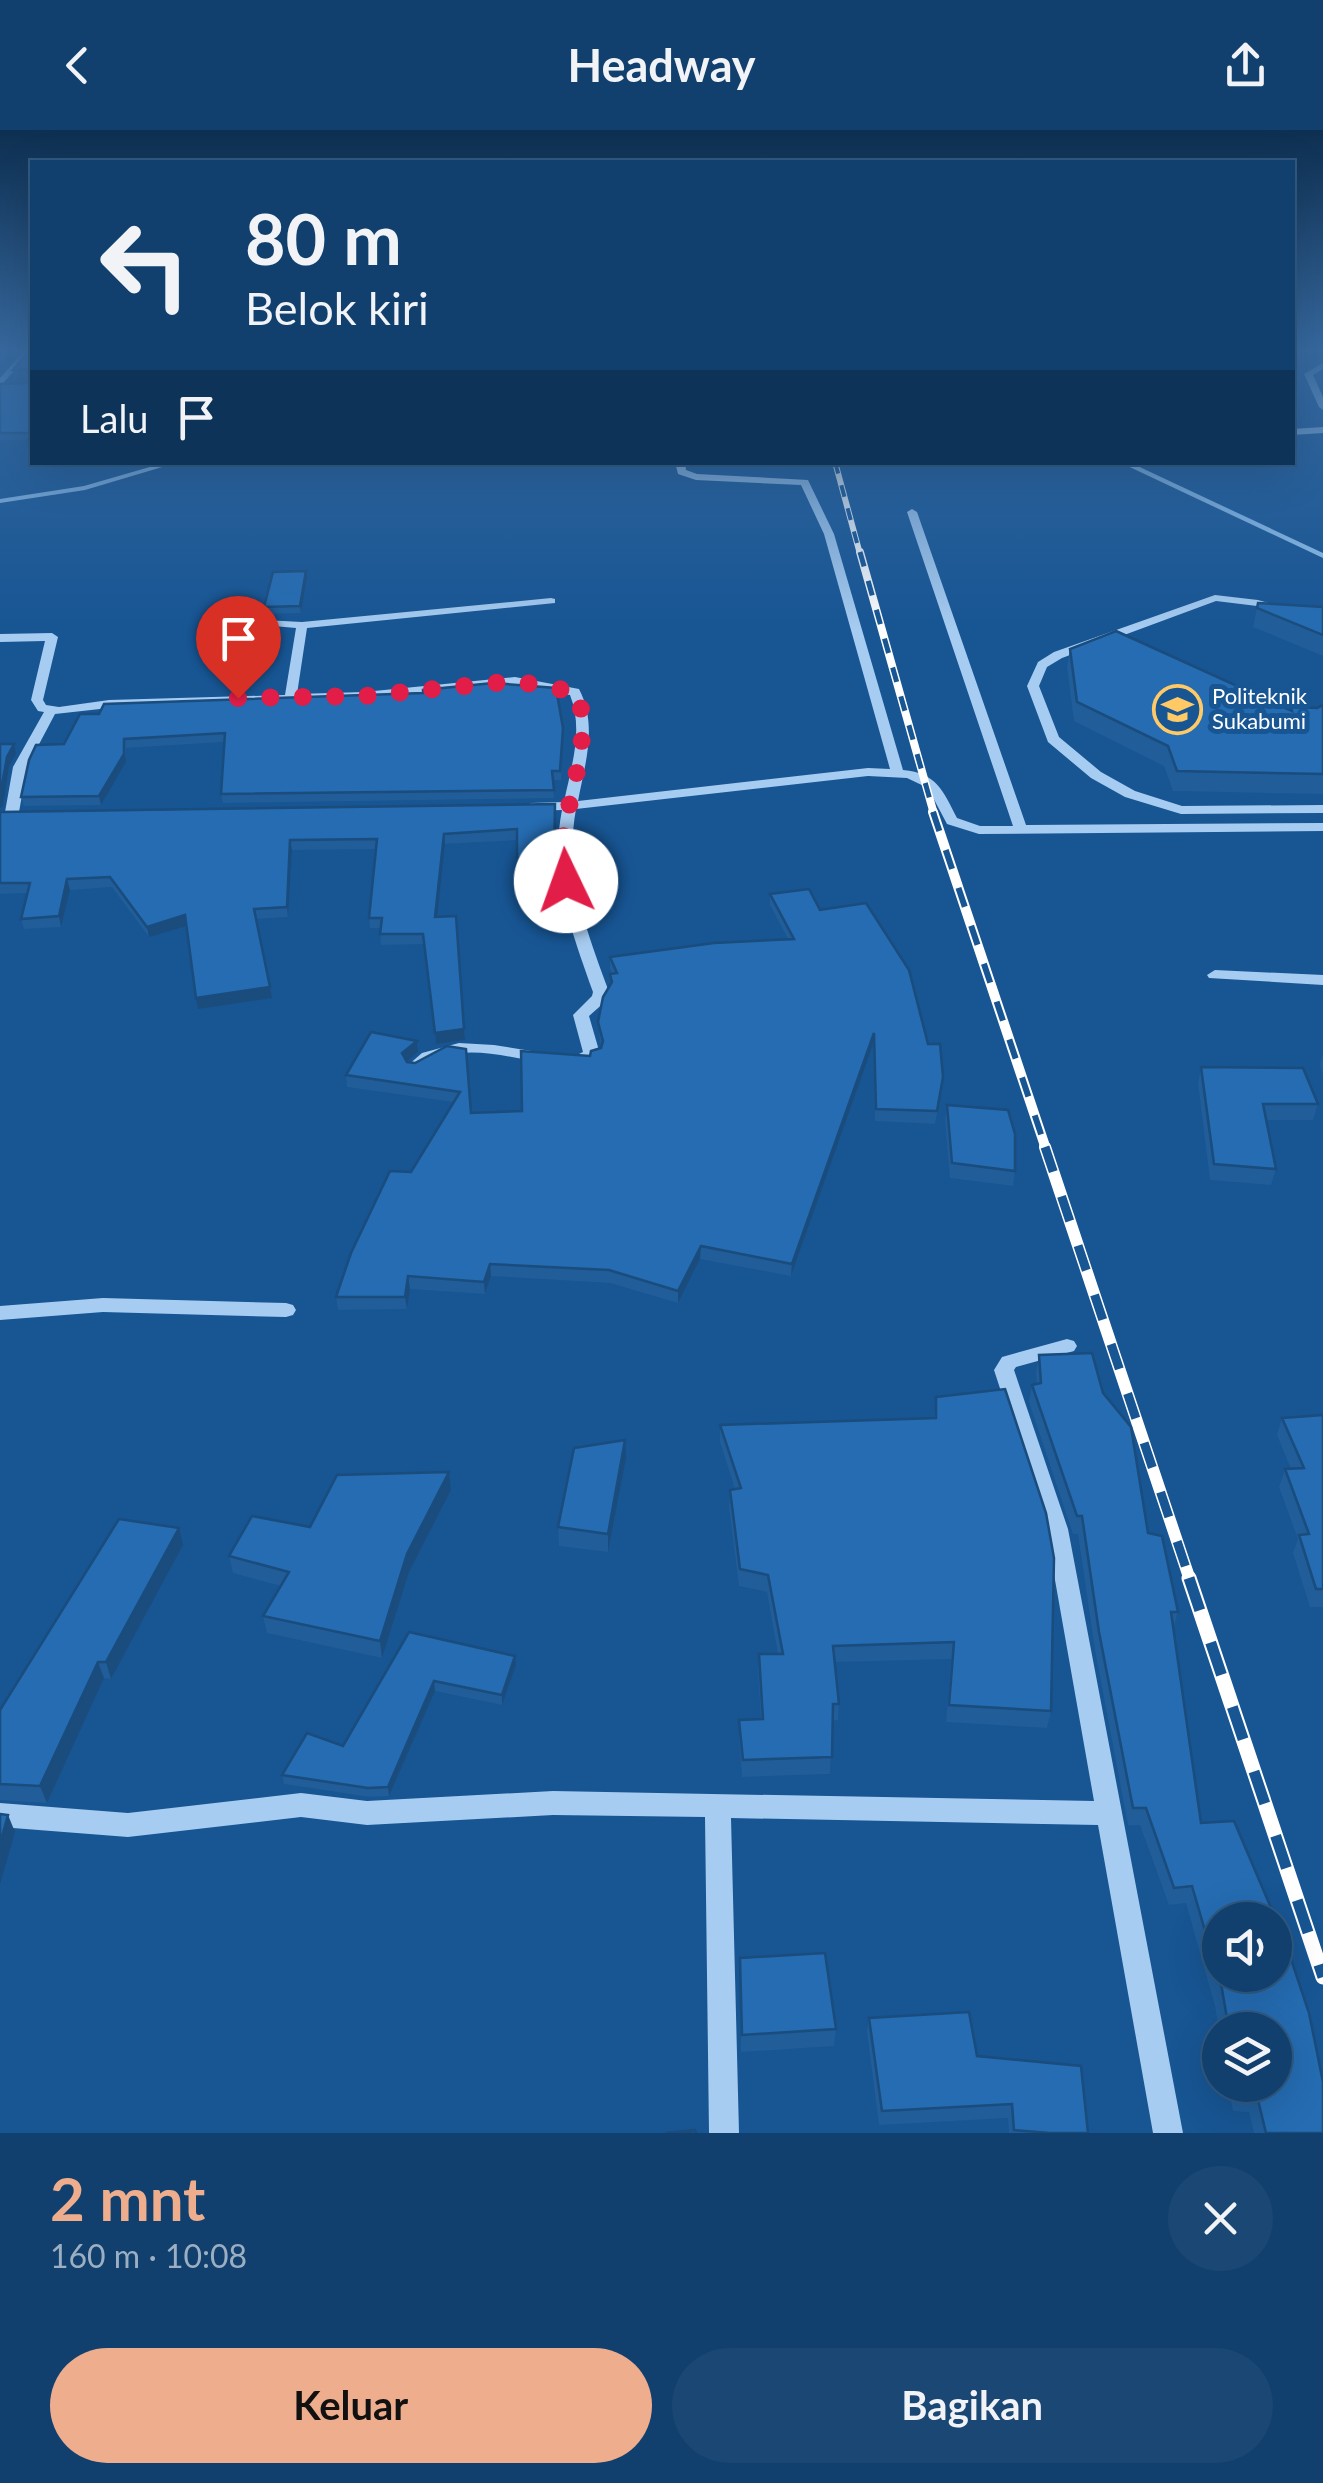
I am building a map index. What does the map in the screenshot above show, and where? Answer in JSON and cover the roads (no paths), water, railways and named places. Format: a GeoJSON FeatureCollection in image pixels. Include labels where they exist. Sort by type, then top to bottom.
{"type":"FeatureCollection","features":[{"type":"Feature","properties":{"kind":"street"},"geometry":{"type":"LineString","coordinates":[[680,465],[681,472],[696,478],[805,482],[829,534],[897,772]]}},
{"type":"Feature","properties":{"kind":"street"},"geometry":{"type":"LineString","coordinates":[[912,512],[1021,830]]}},
{"type":"Feature","properties":{"kind":"street"},"geometry":{"type":"LineString","coordinates":[[1323,622],[1234,598],[1202,600],[1058,655],[1042,665],[1033,686],[1053,739],[1096,774],[1130,794],[1181,810],[1323,809]]}},
{"type":"Feature","properties":{"kind":"street"},"geometry":{"type":"LineString","coordinates":[[250,621],[302,625],[551,602]]}},
{"type":"Feature","properties":{"kind":"street"},"geometry":{"type":"LineString","coordinates":[[291,696],[302,625]]}},
{"type":"Feature","properties":{"kind":"street"},"geometry":{"type":"LineString","coordinates":[[0,638],[52,637],[36,700],[42,708],[51,710],[291,696],[380,695],[515,681],[575,692],[581,702],[583,728],[563,835],[566,881],[601,992],[600,998],[581,1015],[592,1054],[562,1061],[460,1048],[427,1056],[415,1066]]}},
{"type":"Feature","properties":{"kind":"street"},"geometry":{"type":"LineString","coordinates":[[32,812],[6,813],[20,766],[51,710]]}},
{"type":"Feature","properties":{"kind":"street"},"geometry":{"type":"LineString","coordinates":[[522,807],[570,806],[897,772],[933,784],[946,814],[960,826],[979,830],[1323,827]]}},
{"type":"Feature","properties":{"kind":"street"},"geometry":{"type":"LineString","coordinates":[[1215,975],[1323,980]]}},
{"type":"Feature","properties":{"kind":"street"},"geometry":{"type":"LineString","coordinates":[[0,1313],[104,1305],[286,1310]]}},
{"type":"Feature","properties":{"kind":"street"},"geometry":{"type":"LineString","coordinates":[[1066,1346],[1010,1362],[1004,1370],[1057,1528],[1168,2133]]}},
{"type":"Feature","properties":{"kind":"street"},"geometry":{"type":"LineString","coordinates":[[0,1815],[128,1825],[300,1805],[367,1813],[553,1802],[1107,1813]]}},
{"type":"Feature","properties":{"kind":"street"},"geometry":{"type":"LineString","coordinates":[[718,1804],[724,2133]]}},
{"type":"Feature","properties":{"kind":"waterway"},"geometry":{"type":"LineString","coordinates":[[0,501],[85,488],[166,465]]}},
{"type":"Feature","properties":{"kind":"waterway"},"geometry":{"type":"LineString","coordinates":[[1128,465],[1323,556]]}},
{"type":"Feature","properties":{"kind":"railway"},"geometry":{"type":"LineString","coordinates":[[836,465],[860,554]]}},
{"type":"Feature","properties":{"kind":"railway"},"geometry":{"type":"LineString","coordinates":[[860,552],[934,814]]}},
{"type":"Feature","properties":{"kind":"railway"},"geometry":{"type":"LineString","coordinates":[[933,812],[1046,1149]]}},
{"type":"Feature","properties":{"kind":"railway"},"geometry":{"type":"LineString","coordinates":[[1045,1147],[1190,1580]]}},
{"type":"Feature","properties":{"kind":"railway"},"geometry":{"type":"LineString","coordinates":[[1189,1578],[1323,1977]]}},
{"type":"Feature","properties":{"kind":"place","name":"Politeknik Sukabumi"},"geometry":{"type":"Point","coordinates":[1177,709]}}]}
